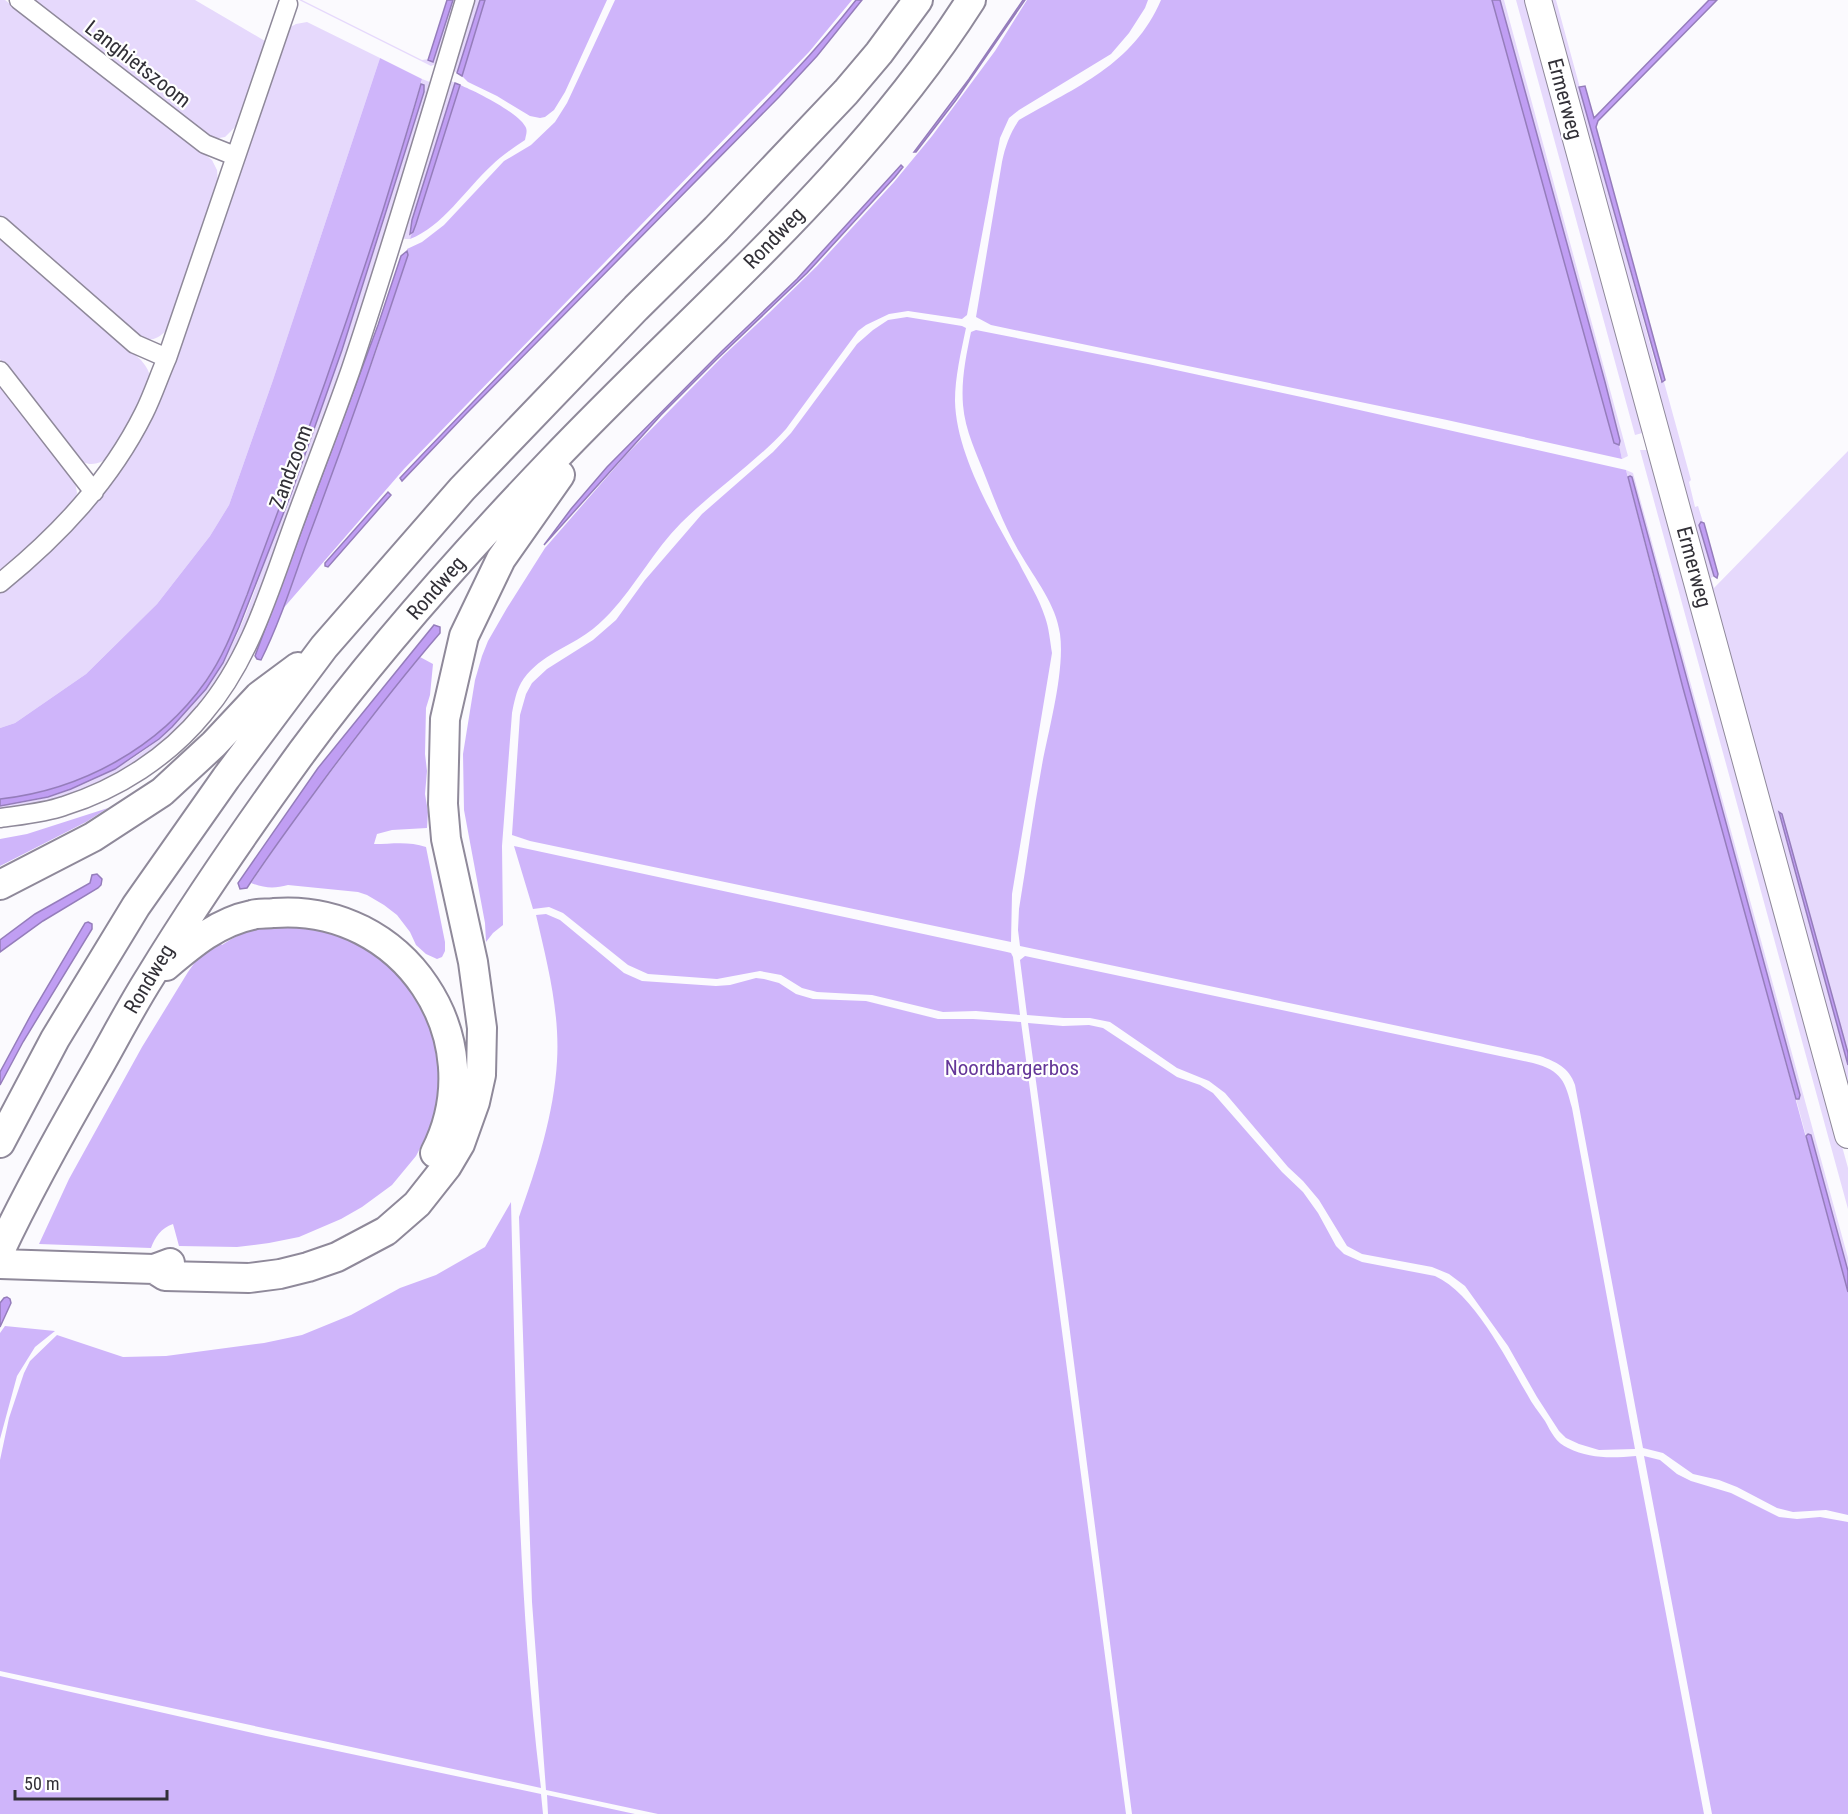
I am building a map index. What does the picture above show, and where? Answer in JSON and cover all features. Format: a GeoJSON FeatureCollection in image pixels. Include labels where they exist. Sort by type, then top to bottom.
{"type":"FeatureCollection","features":[{"type":"Feature","properties":{"kind":"main road"},"geometry":{"type":"LineString","coordinates":[[0,1143],[55,1039],[136,906],[183,837],[324,647],[462,489],[636,308],[763,181],[846,92],[879,53],[918,0]]}},
{"type":"Feature","properties":{"kind":"main road","name":"Rondweg"},"geometry":{"type":"LineString","coordinates":[[0,1251],[75,1108],[146,982],[198,901],[304,750],[377,657],[449,571],[631,379],[731,282],[846,162],[913,82],[971,0]]}},
{"type":"Feature","properties":{"kind":"main road"},"geometry":{"type":"LineString","coordinates":[[0,1264],[164,1269],[249,1278],[289,1272],[337,1257],[386,1231],[417,1204],[447,1166],[460,1144],[475,1102],[481,1075],[482,1028],[473,963],[446,838],[443,804],[445,719],[464,636],[501,559],[631,379]]}},
{"type":"Feature","properties":{"kind":"main road"},"geometry":{"type":"LineString","coordinates":[[0,885],[93,837],[162,792],[214,744],[260,696],[324,647]]}},
{"type":"Feature","properties":{"kind":"main road"},"geometry":{"type":"LineString","coordinates":[[146,982],[193,942],[232,921],[252,915],[295,911],[339,919],[385,943],[412,969],[439,1008],[451,1046],[453,1071],[448,1119],[442,1140],[432,1160],[397,1204],[370,1224],[313,1250],[282,1258],[164,1269]]}},
{"type":"Feature","properties":{"kind":"street","name":"Langhietszoom"},"geometry":{"type":"LineString","coordinates":[[18,0],[205,144],[235,156]]}},
{"type":"Feature","properties":{"kind":"street","name":"Zandzoom"},"geometry":{"type":"LineString","coordinates":[[0,818],[63,807],[105,790],[141,770],[177,742],[205,713],[243,655],[350,369],[465,0]]}},
{"type":"Feature","properties":{"kind":"street","name":"Ermerweg"},"geometry":{"type":"LineString","coordinates":[[1538,0],[1848,1135]]}},
{"type":"Feature","properties":{"kind":"street"},"geometry":{"type":"LineString","coordinates":[[0,583],[64,526],[94,492],[119,457],[144,413],[167,358],[288,4]]}},
{"type":"Feature","properties":{"kind":"street"},"geometry":{"type":"LineString","coordinates":[[0,226],[135,344],[167,358]]}},
{"type":"Feature","properties":{"kind":"street"},"geometry":{"type":"LineString","coordinates":[[0,371],[94,492]]}},
{"type":"Feature","properties":{"kind":"shaded area"},"geometry":{"type":"Polygon","coordinates":[[[0,0],[5,0],[212,160],[217,170],[218,184],[167,330],[156,338],[146,339],[125,327],[0,217],[0,0]]]}},
{"type":"Feature","properties":{"kind":"shaded area"},"geometry":{"type":"Polygon","coordinates":[[[29,0],[195,0],[265,41],[238,124],[225,137],[208,138],[29,0]]]}},
{"type":"Feature","properties":{"kind":"shaded area"},"geometry":{"type":"Polygon","coordinates":[[[299,0],[422,60],[429,59],[433,62],[453,0],[461,0],[442,61],[431,66],[299,0]]]}},
{"type":"Feature","properties":{"kind":"shaded area"},"geometry":{"type":"Polygon","coordinates":[[[447,0],[453,0],[433,62],[428,60],[447,0]]]}},
{"type":"Feature","properties":{"kind":"shaded area"},"geometry":{"type":"Polygon","coordinates":[[[471,0],[480,0],[457,73],[450,68],[471,0]]]}},
{"type":"Feature","properties":{"kind":"shaded area"},"geometry":{"type":"Polygon","coordinates":[[[480,0],[485,0],[462,76],[457,73],[480,0]]]}},
{"type":"Feature","properties":{"kind":"shaded area"},"geometry":{"type":"Polygon","coordinates":[[[856,0],[862,0],[817,56],[779,97],[402,481],[400,478],[438,438],[783,84],[856,0]]]}},
{"type":"Feature","properties":{"kind":"shaded area"},"geometry":{"type":"Polygon","coordinates":[[[1025,0],[956,100],[914,152],[969,79],[1025,0]]]}},
{"type":"Feature","properties":{"kind":"shaded area"},"geometry":{"type":"Polygon","coordinates":[[[1492,0],[1500,0],[1605,382],[1620,441],[1619,445],[1614,443],[1492,0]]]}},
{"type":"Feature","properties":{"kind":"shaded area"},"geometry":{"type":"Polygon","coordinates":[[[1500,0],[1504,0],[1628,456],[1622,459],[1605,382],[1500,0]]]}},
{"type":"Feature","properties":{"kind":"shaded area"},"geometry":{"type":"Polygon","coordinates":[[[1516,0],[1527,0],[1646,432],[1635,435],[1516,0]]]}},
{"type":"Feature","properties":{"kind":"shaded area"},"geometry":{"type":"Polygon","coordinates":[[[1547,0],[1556,0],[1660,381],[1664,382],[1691,480],[1689,482],[1695,507],[1698,506],[1703,522],[1699,525],[1714,576],[1711,578],[1714,588],[1848,451],[1848,1053],[1782,814],[1779,814],[1848,1065],[1848,1093],[1547,0]]]}},
{"type":"Feature","properties":{"kind":"shaded area"},"geometry":{"type":"Polygon","coordinates":[[[1709,0],[1717,0],[1598,121],[1596,127],[1665,380],[1662,382],[1579,87],[1585,86],[1594,118],[1709,0]]]}},
{"type":"Feature","properties":{"kind":"shaded area"},"geometry":{"type":"Polygon","coordinates":[[[307,22],[380,58],[229,505],[210,536],[157,604],[86,674],[15,723],[0,728],[0,590],[118,471],[285,30],[296,24],[307,22]]]}},
{"type":"Feature","properties":{"kind":"shaded area"},"geometry":{"type":"Polygon","coordinates":[[[422,79],[435,84],[353,346],[240,646],[210,697],[163,747],[90,791],[0,813],[0,806],[65,792],[132,759],[181,718],[221,665],[246,614],[330,384],[424,92],[422,79]]]}},
{"type":"Feature","properties":{"kind":"shaded area"},"geometry":{"type":"Polygon","coordinates":[[[447,79],[455,83],[410,230],[412,234],[410,239],[405,239],[400,237],[447,79]]]}},
{"type":"Feature","properties":{"kind":"shaded area"},"geometry":{"type":"Polygon","coordinates":[[[455,83],[460,85],[416,224],[410,234],[412,220],[455,83]]]}},
{"type":"Feature","properties":{"kind":"shaded area"},"geometry":{"type":"Polygon","coordinates":[[[421,84],[424,85],[424,92],[342,350],[291,494],[223,663],[206,689],[172,727],[159,739],[115,769],[48,797],[0,806],[0,799],[60,786],[116,762],[165,726],[187,705],[213,671],[247,595],[320,396],[383,210],[421,84]]]}},
{"type":"Feature","properties":{"kind":"shaded area"},"geometry":{"type":"Polygon","coordinates":[[[901,165],[903,167],[895,177],[807,273],[661,415],[544,545],[607,467],[797,279],[901,165]]]}},
{"type":"Feature","properties":{"kind":"shaded area"},"geometry":{"type":"Polygon","coordinates":[[[0,237],[141,360],[148,370],[150,377],[145,394],[109,457],[100,462],[87,464],[75,456],[0,359],[0,237]]]}},
{"type":"Feature","properties":{"kind":"shaded area"},"geometry":{"type":"Polygon","coordinates":[[[407,251],[408,255],[348,431],[287,598],[261,660],[257,659],[255,656],[378,325],[401,256],[407,251]]]}},
{"type":"Feature","properties":{"kind":"shaded area"},"geometry":{"type":"Polygon","coordinates":[[[0,383],[75,481],[77,493],[73,505],[0,573],[0,383]]]}},
{"type":"Feature","properties":{"kind":"shaded area"},"geometry":{"type":"Polygon","coordinates":[[[1640,450],[1648,450],[1652,455],[1848,1168],[1848,1209],[1640,450]]]}},
{"type":"Feature","properties":{"kind":"shaded area"},"geometry":{"type":"Polygon","coordinates":[[[1626,470],[1633,473],[1848,1258],[1848,1271],[1811,1135],[1806,1136],[1796,1099],[1800,1095],[1632,477],[1628,477],[1626,470]]]}},
{"type":"Feature","properties":{"kind":"shaded area"},"geometry":{"type":"Polygon","coordinates":[[[1630,476],[1800,1095],[1799,1099],[1796,1099],[1683,688],[1628,477],[1630,476]]]}},
{"type":"Feature","properties":{"kind":"shaded area"},"geometry":{"type":"Polygon","coordinates":[[[388,492],[391,495],[328,567],[325,566],[325,563],[388,492]]]}},
{"type":"Feature","properties":{"kind":"shaded area"},"geometry":{"type":"Polygon","coordinates":[[[1701,522],[1704,523],[1718,574],[1717,578],[1714,576],[1699,525],[1701,522]]]}},
{"type":"Feature","properties":{"kind":"shaded area"},"geometry":{"type":"Polygon","coordinates":[[[434,625],[440,627],[440,633],[397,684],[343,755],[247,888],[240,889],[238,883],[318,768],[434,625]]]}},
{"type":"Feature","properties":{"kind":"shaded area"},"geometry":{"type":"Polygon","coordinates":[[[1779,812],[1782,814],[1848,1053],[1848,1065],[1779,812]]]}},
{"type":"Feature","properties":{"kind":"shaded area"},"geometry":{"type":"Polygon","coordinates":[[[97,874],[102,879],[98,888],[43,921],[0,952],[0,940],[35,914],[90,883],[92,875],[97,874]]]}},
{"type":"Feature","properties":{"kind":"shaded area"},"geometry":{"type":"Polygon","coordinates":[[[85,923],[92,924],[92,929],[23,1042],[0,1085],[0,1072],[33,1011],[85,923]]]}},
{"type":"Feature","properties":{"kind":"shaded area"},"geometry":{"type":"Polygon","coordinates":[[[1811,1135],[1848,1271],[1848,1292],[1806,1136],[1811,1135]]]}},
{"type":"Feature","properties":{"kind":"shaded area"},"geometry":{"type":"Polygon","coordinates":[[[7,1297],[11,1303],[0,1327],[0,1303],[7,1297]]]}},
{"type":"Feature","properties":{"kind":"green space"},"geometry":{"type":"Polygon","coordinates":[[[485,0],[607,0],[565,92],[554,110],[545,117],[530,116],[468,82],[462,76],[485,0]]]}},
{"type":"Feature","properties":{"kind":"green space"},"geometry":{"type":"Polygon","coordinates":[[[615,0],[852,0],[809,52],[404,469],[281,611],[377,349],[408,255],[407,249],[422,242],[444,225],[504,161],[531,145],[555,122],[567,103],[615,0]]]}},
{"type":"Feature","properties":{"kind":"green space"},"geometry":{"type":"Polygon","coordinates":[[[1027,0],[1148,0],[1129,33],[1111,54],[1009,118],[1000,138],[967,315],[962,319],[908,311],[889,314],[858,331],[786,429],[761,454],[681,523],[610,613],[596,627],[542,660],[527,674],[516,694],[512,713],[502,846],[503,925],[486,942],[485,923],[464,810],[463,754],[475,680],[488,641],[545,548],[626,455],[723,356],[817,266],[894,182],[932,136],[995,51],[1027,0]]]}},
{"type":"Feature","properties":{"kind":"green space"},"geometry":{"type":"Polygon","coordinates":[[[1161,0],[1492,0],[1614,443],[1619,445],[1622,459],[991,325],[976,317],[1002,162],[1008,140],[1016,125],[1019,120],[1082,85],[1119,58],[1135,42],[1161,0]]]}},
{"type":"Feature","properties":{"kind":"green space"},"geometry":{"type":"Polygon","coordinates":[[[380,58],[422,79],[348,320],[262,554],[224,649],[213,670],[187,704],[142,745],[116,762],[60,786],[0,799],[0,728],[15,723],[86,674],[157,604],[210,536],[229,505],[380,58]]]}},
{"type":"Feature","properties":{"kind":"green space"},"geometry":{"type":"Polygon","coordinates":[[[460,85],[505,108],[521,120],[526,128],[525,140],[495,162],[433,226],[410,239],[460,85]]]}},
{"type":"Feature","properties":{"kind":"green space"},"geometry":{"type":"Polygon","coordinates":[[[907,317],[966,328],[955,392],[957,421],[962,442],[988,506],[1040,603],[1052,653],[1012,894],[1011,942],[530,841],[512,835],[520,715],[532,683],[547,669],[593,640],[616,620],[645,580],[702,514],[773,452],[791,433],[857,344],[888,320],[907,317]]]}},
{"type":"Feature","properties":{"kind":"green space"},"geometry":{"type":"Polygon","coordinates":[[[976,330],[1306,398],[1626,470],[1848,1292],[1848,1515],[1826,1510],[1793,1512],[1777,1508],[1737,1487],[1693,1474],[1663,1453],[1643,1448],[1575,1085],[1561,1066],[1540,1056],[1020,946],[1019,909],[1039,783],[1056,700],[1061,649],[1060,634],[1050,602],[1015,544],[1002,517],[966,424],[963,377],[971,332],[976,330]]]}},
{"type":"Feature","properties":{"kind":"green space"},"geometry":{"type":"Polygon","coordinates":[[[420,657],[433,664],[430,695],[426,708],[427,828],[392,830],[377,834],[374,844],[407,843],[426,847],[445,942],[445,951],[442,957],[437,959],[426,954],[416,945],[410,932],[397,915],[367,895],[358,892],[288,885],[269,887],[251,883],[290,826],[393,689],[420,657]]]}},
{"type":"Feature","properties":{"kind":"green space"},"geometry":{"type":"Polygon","coordinates":[[[108,808],[86,822],[0,866],[0,839],[27,834],[108,808]]]}},
{"type":"Feature","properties":{"kind":"green space"},"geometry":{"type":"Polygon","coordinates":[[[514,846],[1011,953],[1020,1015],[976,1011],[943,1012],[872,995],[817,992],[802,988],[781,975],[760,971],[717,979],[648,974],[628,965],[563,913],[549,907],[533,909],[514,846]]]}},
{"type":"Feature","properties":{"kind":"green space","name":"Noordbargerbos"},"geometry":{"type":"Polygon","coordinates":[[[546,914],[560,920],[624,973],[642,981],[716,986],[756,978],[779,983],[796,994],[813,999],[866,1001],[938,1019],[1021,1022],[1126,1814],[658,1814],[546,1790],[532,1602],[519,1217],[544,1140],[557,1061],[555,1006],[536,915],[546,914]]]}},
{"type":"Feature","properties":{"kind":"green space"},"geometry":{"type":"Polygon","coordinates":[[[306,924],[367,946],[404,978],[432,1021],[440,1069],[437,1109],[432,1125],[416,1156],[392,1185],[341,1219],[299,1237],[269,1243],[237,1247],[179,1246],[173,1224],[159,1233],[151,1248],[39,1244],[69,1179],[142,1047],[200,955],[219,942],[222,945],[243,933],[262,927],[306,924]]]}},
{"type":"Feature","properties":{"kind":"green space"},"geometry":{"type":"Polygon","coordinates":[[[1025,956],[1533,1063],[1543,1066],[1561,1078],[1572,1108],[1635,1449],[1599,1450],[1566,1438],[1537,1397],[1508,1346],[1465,1286],[1449,1274],[1432,1267],[1362,1254],[1347,1246],[1319,1200],[1225,1093],[1209,1081],[1177,1068],[1110,1022],[1090,1018],[1027,1015],[1020,960],[1025,956]]]}},
{"type":"Feature","properties":{"kind":"green space"},"geometry":{"type":"Polygon","coordinates":[[[1028,1023],[1063,1026],[1089,1025],[1103,1028],[1177,1077],[1200,1085],[1213,1093],[1282,1172],[1303,1192],[1318,1213],[1336,1246],[1344,1254],[1362,1262],[1435,1276],[1449,1284],[1462,1297],[1487,1328],[1531,1401],[1560,1443],[1576,1452],[1593,1456],[1636,1456],[1704,1814],[1132,1814],[1028,1023]]]}},
{"type":"Feature","properties":{"kind":"green space"},"geometry":{"type":"Polygon","coordinates":[[[511,1202],[522,1569],[541,1788],[0,1671],[0,1460],[9,1418],[24,1373],[30,1361],[57,1335],[123,1357],[166,1356],[264,1343],[302,1335],[351,1315],[400,1288],[436,1275],[485,1247],[511,1202]]]}},
{"type":"Feature","properties":{"kind":"green space"},"geometry":{"type":"Polygon","coordinates":[[[5,1326],[55,1331],[35,1347],[17,1376],[0,1439],[0,1333],[5,1326]]]}},
{"type":"Feature","properties":{"kind":"green space"},"geometry":{"type":"Polygon","coordinates":[[[1644,1456],[1660,1460],[1677,1474],[1691,1481],[1731,1493],[1779,1517],[1797,1519],[1820,1517],[1848,1522],[1848,1814],[1712,1814],[1644,1456]]]}},
{"type":"Feature","properties":{"kind":"green space"},"geometry":{"type":"Polygon","coordinates":[[[0,1676],[266,1736],[541,1794],[543,1814],[0,1814],[0,1676]]]}},
{"type":"Feature","properties":{"kind":"green space"},"geometry":{"type":"Polygon","coordinates":[[[547,1795],[635,1814],[548,1814],[547,1795]]]}}]}
